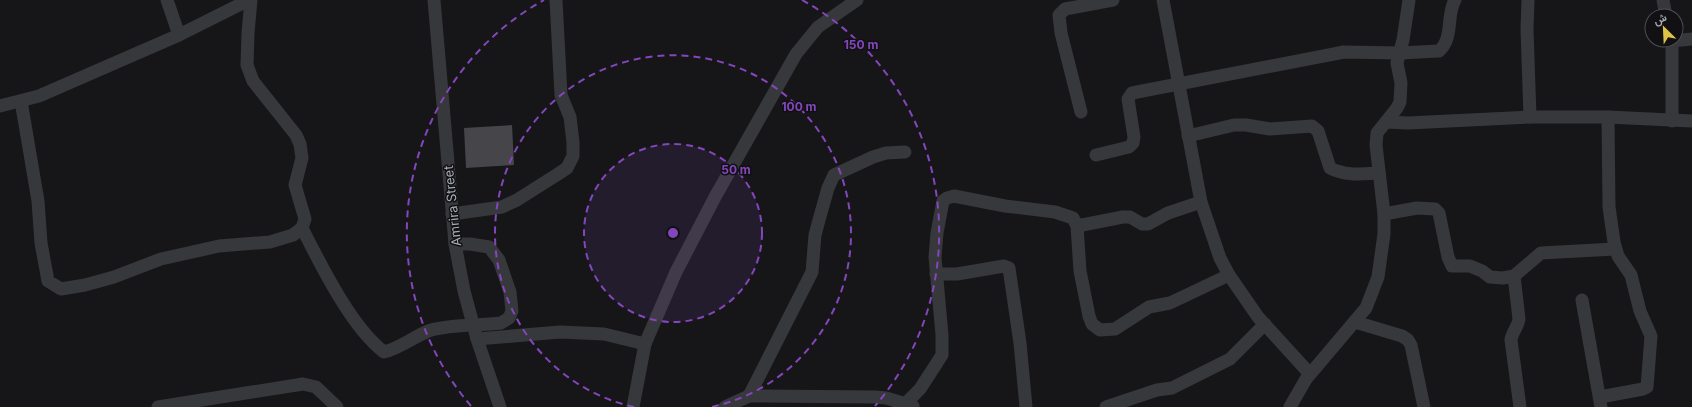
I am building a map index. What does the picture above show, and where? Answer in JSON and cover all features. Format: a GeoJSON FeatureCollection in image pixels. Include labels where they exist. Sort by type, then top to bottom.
{"type":"FeatureCollection","features":[{"type":"Feature","properties":{"kind":"street"},"geometry":{"type":"LineString","coordinates":[[167,0],[179,35]]}},
{"type":"Feature","properties":{"kind":"street"},"geometry":{"type":"LineString","coordinates":[[0,106],[39,96],[179,35],[250,0],[247,65],[253,81],[296,135],[300,144],[302,158],[295,185],[305,219],[302,228],[293,235],[270,242],[197,250],[160,259],[114,277],[85,285],[61,289],[48,281],[45,267],[38,201],[21,101]]}},
{"type":"Feature","properties":{"kind":"street","name":"Amrira Street"},"geometry":{"type":"LineString","coordinates":[[434,0],[455,244],[473,325],[500,407]]}},
{"type":"Feature","properties":{"kind":"street"},"geometry":{"type":"LineString","coordinates":[[452,214],[502,207],[517,200],[567,168],[573,156],[570,117],[561,95],[556,0]]}},
{"type":"Feature","properties":{"kind":"street"},"geometry":{"type":"LineString","coordinates":[[633,407],[645,344],[676,272],[726,177],[796,54],[818,27],[857,0]]}},
{"type":"Feature","properties":{"kind":"street"},"geometry":{"type":"LineString","coordinates":[[1081,112],[1059,15],[1065,9],[1113,0]]}},
{"type":"Feature","properties":{"kind":"street"},"geometry":{"type":"LineString","coordinates":[[1163,0],[1201,202],[1220,258],[1229,275],[1258,317],[1310,374]]}},
{"type":"Feature","properties":{"kind":"street"},"geometry":{"type":"LineString","coordinates":[[1290,407],[1310,374],[1330,348],[1355,322],[1369,301],[1378,277],[1384,234],[1384,214],[1379,172],[1377,133],[1400,102],[1401,83],[1397,63],[1403,40],[1409,0]]}},
{"type":"Feature","properties":{"kind":"street"},"geometry":{"type":"LineString","coordinates":[[1096,155],[1129,147],[1133,144],[1128,99],[1130,94],[1344,52],[1399,53],[1430,52],[1440,50],[1447,38],[1452,7],[1455,0]]}},
{"type":"Feature","properties":{"kind":"street"},"geometry":{"type":"LineString","coordinates":[[1528,0],[1530,117]]}},
{"type":"Feature","properties":{"kind":"street"},"geometry":{"type":"LineString","coordinates":[[1672,48],[1672,121]]}},
{"type":"Feature","properties":{"kind":"street"},"geometry":{"type":"LineString","coordinates":[[1386,122],[1408,123],[1530,117],[1608,117],[1692,121]]}},
{"type":"Feature","properties":{"kind":"street"},"geometry":{"type":"LineString","coordinates":[[1582,300],[1600,402],[1643,390],[1648,385],[1652,336],[1640,311],[1631,275],[1615,249],[1609,207],[1608,117]]}},
{"type":"Feature","properties":{"kind":"street"},"geometry":{"type":"LineString","coordinates":[[1188,136],[1234,125],[1246,125],[1270,129],[1312,126],[1318,131],[1330,168],[1341,173],[1350,174],[1379,172]]}},
{"type":"Feature","properties":{"kind":"street"},"geometry":{"type":"LineString","coordinates":[[749,396],[812,272],[815,235],[828,188],[834,175],[873,157],[886,153],[905,152]]}},
{"type":"Feature","properties":{"kind":"street"},"geometry":{"type":"LineString","coordinates":[[725,407],[749,396],[796,402],[875,397],[910,405],[942,355],[942,335],[936,274],[937,233],[940,210],[943,201],[954,196],[1005,206],[1055,212],[1073,218],[1077,226],[1080,271],[1089,316],[1092,324],[1100,330],[1115,329],[1149,307],[1170,303],[1229,275]]}},
{"type":"Feature","properties":{"kind":"street"},"geometry":{"type":"LineString","coordinates":[[1077,226],[1123,217],[1130,218],[1142,224],[1148,224],[1168,213],[1201,202]]}},
{"type":"Feature","properties":{"kind":"street"},"geometry":{"type":"LineString","coordinates":[[1384,214],[1417,208],[1435,209],[1439,214],[1448,257],[1452,266],[1478,268],[1495,278],[1514,276],[1541,253],[1615,249]]}},
{"type":"Feature","properties":{"kind":"street"},"geometry":{"type":"LineString","coordinates":[[302,228],[326,274],[354,318],[371,342],[384,352],[396,349],[410,338],[432,330],[502,323],[509,318],[512,311],[510,292],[499,260],[489,247],[470,244],[455,244]]}},
{"type":"Feature","properties":{"kind":"street"},"geometry":{"type":"LineString","coordinates":[[936,274],[957,274],[1004,266],[1009,268],[1020,343],[1026,407]]}},
{"type":"Feature","properties":{"kind":"street"},"geometry":{"type":"LineString","coordinates":[[1514,276],[1519,324],[1512,333],[1511,340],[1520,407]]}},
{"type":"Feature","properties":{"kind":"street"},"geometry":{"type":"LineString","coordinates":[[1355,322],[1402,336],[1408,340],[1411,345],[1424,407]]}},
{"type":"Feature","properties":{"kind":"street"},"geometry":{"type":"LineString","coordinates":[[1106,407],[1131,403],[1157,390],[1172,388],[1230,359],[1265,324]]}},
{"type":"Feature","properties":{"kind":"street"},"geometry":{"type":"LineString","coordinates":[[477,339],[560,332],[604,334],[645,344]]}},
{"type":"Feature","properties":{"kind":"street"},"geometry":{"type":"LineString","coordinates":[[158,407],[303,384],[316,387],[337,407]]}},
{"type":"Feature","properties":{"kind":"building"},"geometry":{"type":"Polygon","coordinates":[[[512,125],[514,165],[466,168],[464,128],[512,125]]]}}]}
